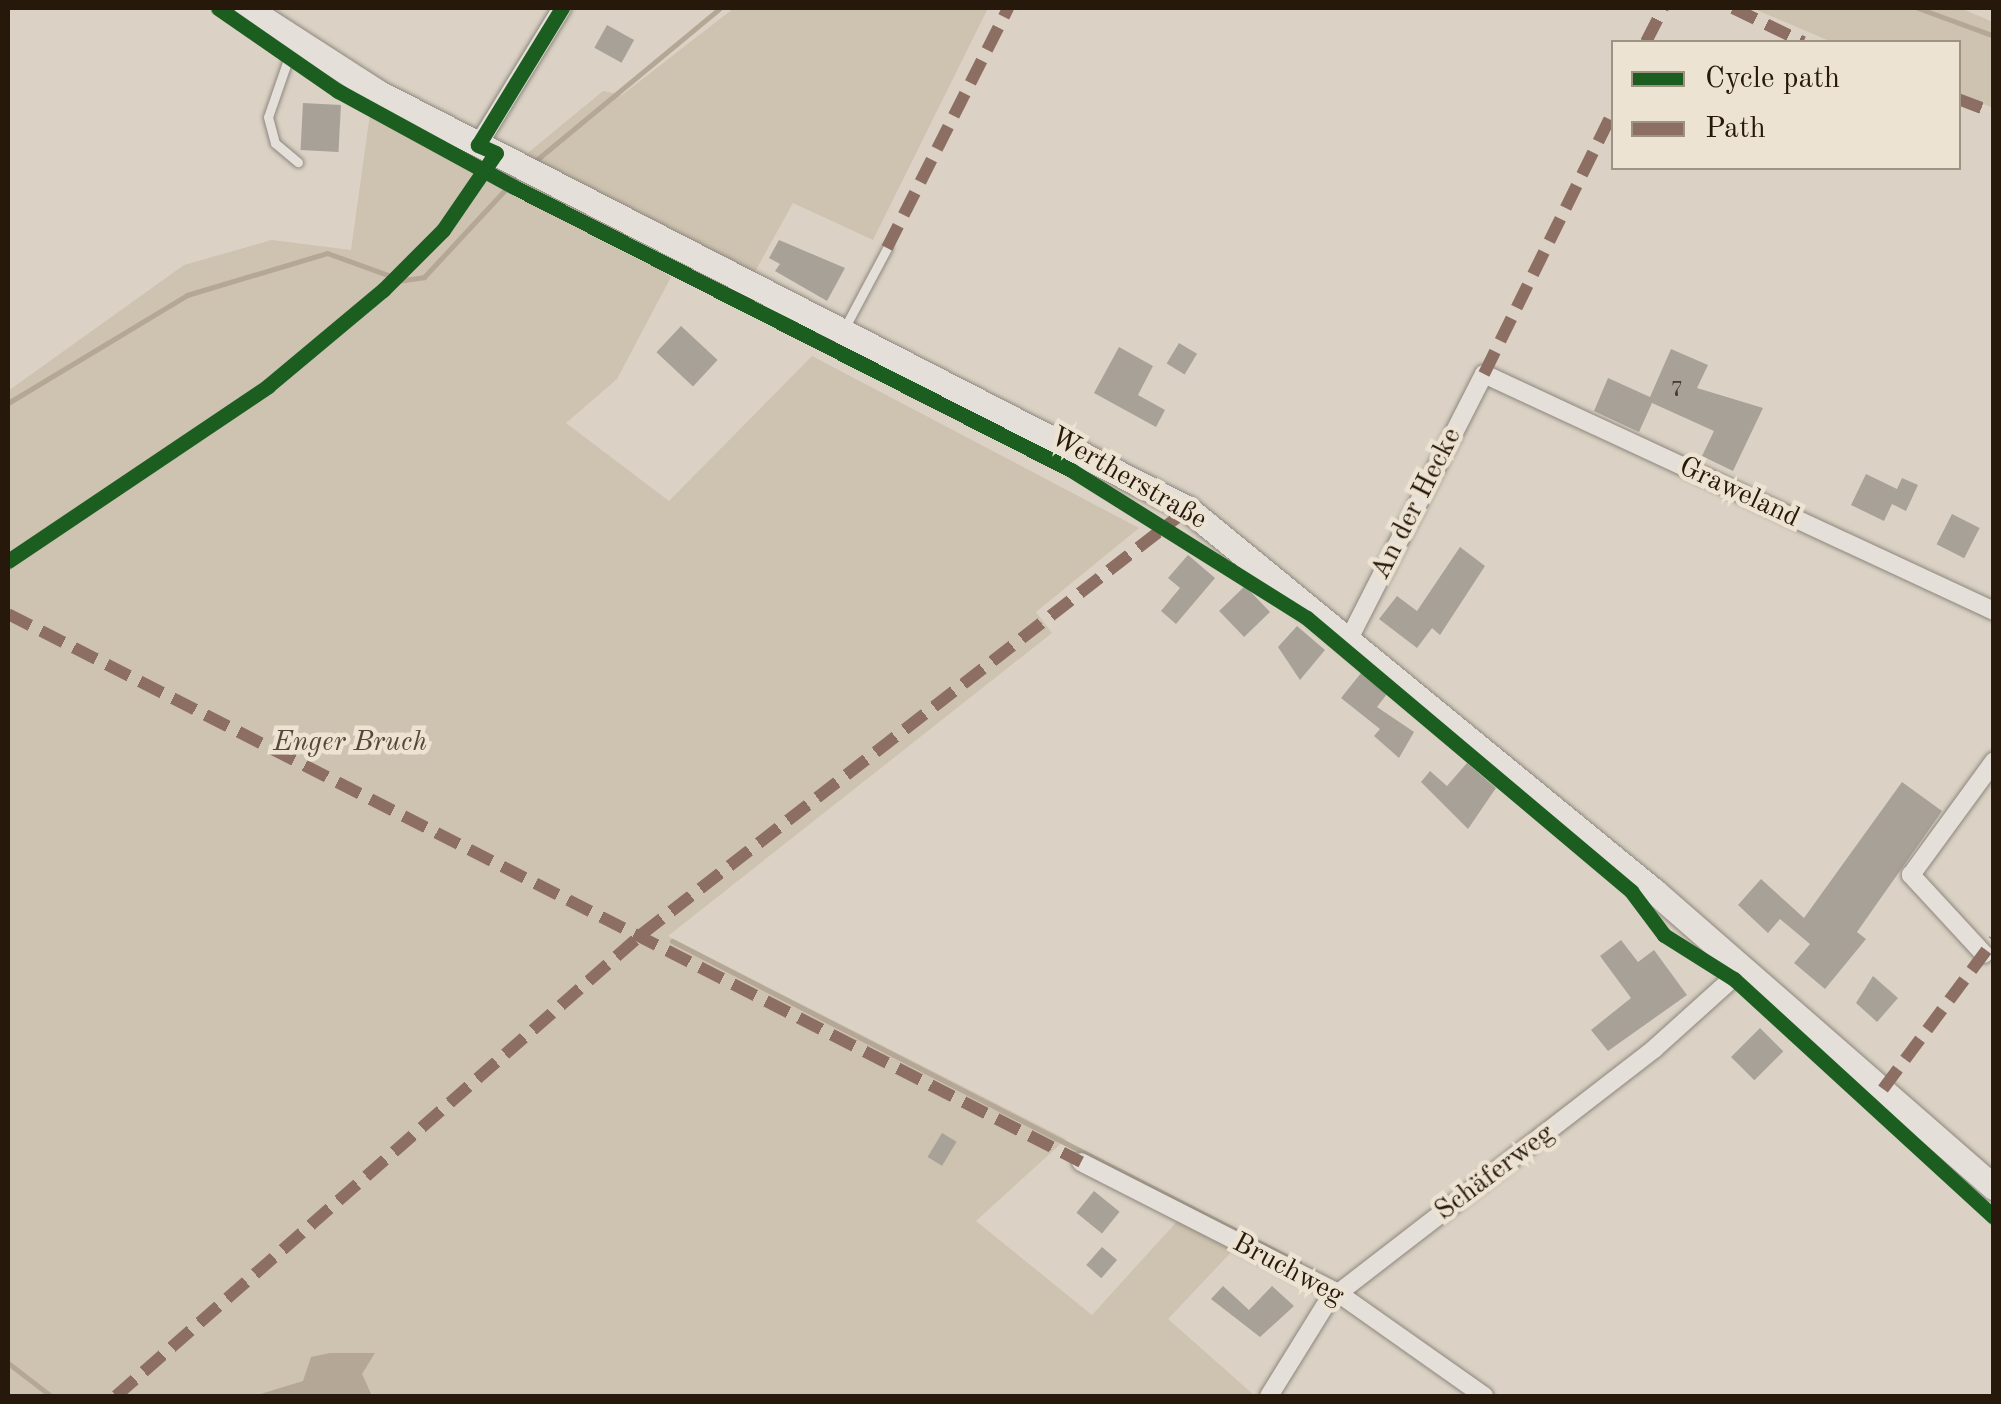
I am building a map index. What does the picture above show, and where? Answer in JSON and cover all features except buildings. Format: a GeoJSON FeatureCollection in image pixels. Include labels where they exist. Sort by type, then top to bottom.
{"type":"FeatureCollection","features":[{"type":"Feature","properties":{"kind":"main road","name":"Wertherstraße"},"geometry":{"type":"LineString","coordinates":[[247,8],[294,42],[487,149],[1188,508],[1351,635],[1744,968],[1994,1188]]}},
{"type":"Feature","properties":{"kind":"street"},"geometry":{"type":"LineString","coordinates":[[487,149],[562,8]]}},
{"type":"Feature","properties":{"kind":"street","name":"An der Hecke"},"geometry":{"type":"LineString","coordinates":[[1351,635],[1484,374]]}},
{"type":"Feature","properties":{"kind":"street","name":"Graweland"},"geometry":{"type":"LineString","coordinates":[[1484,374],[1994,612]]}},
{"type":"Feature","properties":{"kind":"street"},"geometry":{"type":"LineString","coordinates":[[1984,954],[1912,875],[1994,760]]}},
{"type":"Feature","properties":{"kind":"street","name":"Schäferweg"},"geometry":{"type":"LineString","coordinates":[[1269,1396],[1338,1293],[1654,1049],[1744,968]]}},
{"type":"Feature","properties":{"kind":"street","name":"Bruchweg"},"geometry":{"type":"LineString","coordinates":[[1081,1162],[1338,1293],[1484,1396]]}},
{"type":"Feature","properties":{"kind":"lane"},"geometry":{"type":"LineString","coordinates":[[294,42],[268,117],[275,143],[298,162]]}},
{"type":"Feature","properties":{"kind":"lane"},"geometry":{"type":"LineString","coordinates":[[843,330],[887,248]]}},
{"type":"Feature","properties":{"kind":"green space","name":"Enger Bruch"},"geometry":{"type":"Polygon","coordinates":[[[734,8],[988,8],[873,240],[793,203],[752,277],[651,224],[625,248],[671,277],[617,379],[566,423],[669,501],[812,356],[1139,528],[1036,612],[1052,633],[668,936],[1066,1139],[976,1221],[1092,1315],[1180,1218],[1236,1247],[1168,1319],[1255,1396],[8,1396],[8,391],[184,265],[272,240],[351,250],[370,114],[496,179],[603,91],[622,95],[734,8]]]}},
{"type":"Feature","properties":{"kind":"green space"},"geometry":{"type":"Polygon","coordinates":[[[1752,8],[1960,8],[1993,22],[1993,108],[1961,94],[1961,40],[1827,40],[1752,8]]]}},
{"type":"Feature","properties":{"kind":"shaded area"},"geometry":{"type":"Polygon","coordinates":[[[375,1353],[362,1374],[372,1396],[254,1396],[303,1381],[311,1357],[375,1353]]]}},
{"type":"Feature","properties":{"kind":"waterway"},"geometry":{"type":"LineString","coordinates":[[534,162],[720,8]]}},
{"type":"Feature","properties":{"kind":"waterway"},"geometry":{"type":"LineString","coordinates":[[1918,8],[1994,36]]}},
{"type":"Feature","properties":{"kind":"waterway"},"geometry":{"type":"LineString","coordinates":[[397,281],[424,277],[518,176]]}},
{"type":"Feature","properties":{"kind":"waterway"},"geometry":{"type":"LineString","coordinates":[[8,403],[187,295],[327,253],[391,276]]}},
{"type":"Feature","properties":{"kind":"waterway"},"geometry":{"type":"LineString","coordinates":[[672,941],[1299,1263]]}},
{"type":"Feature","properties":{"kind":"waterway"},"geometry":{"type":"LineString","coordinates":[[8,1363],[51,1396]]}},
{"type":"Feature","properties":{"kind":"marked path"},"geometry":{"type":"LineString","coordinates":[[887,248],[1008,8]]}},
{"type":"Feature","properties":{"kind":"marked path"},"geometry":{"type":"LineString","coordinates":[[1647,40],[1663,8]]}},
{"type":"Feature","properties":{"kind":"marked path"},"geometry":{"type":"LineString","coordinates":[[1733,8],[1799,40]]}},
{"type":"Feature","properties":{"kind":"marked path"},"geometry":{"type":"LineString","coordinates":[[1961,100],[1994,113]]}},
{"type":"Feature","properties":{"kind":"marked path"},"geometry":{"type":"LineString","coordinates":[[1484,374],[1611,116]]}},
{"type":"Feature","properties":{"kind":"marked path"},"geometry":{"type":"LineString","coordinates":[[116,1396],[642,934],[1188,509]]}},
{"type":"Feature","properties":{"kind":"marked path"},"geometry":{"type":"LineString","coordinates":[[8,614],[1081,1162]]}},
{"type":"Feature","properties":{"kind":"marked path"},"geometry":{"type":"LineString","coordinates":[[1883,1089],[1994,940]]}},
{"type":"Feature","properties":{"kind":"cycle path"},"geometry":{"type":"LineString","coordinates":[[218,8],[338,91],[514,187],[1071,470],[1307,618],[1631,891],[1664,935],[1734,979],[1994,1217]]}},
{"type":"Feature","properties":{"kind":"cycle path"},"geometry":{"type":"LineString","coordinates":[[8,561],[268,386],[383,290],[443,230],[496,153],[478,145],[562,8]]}}]}
